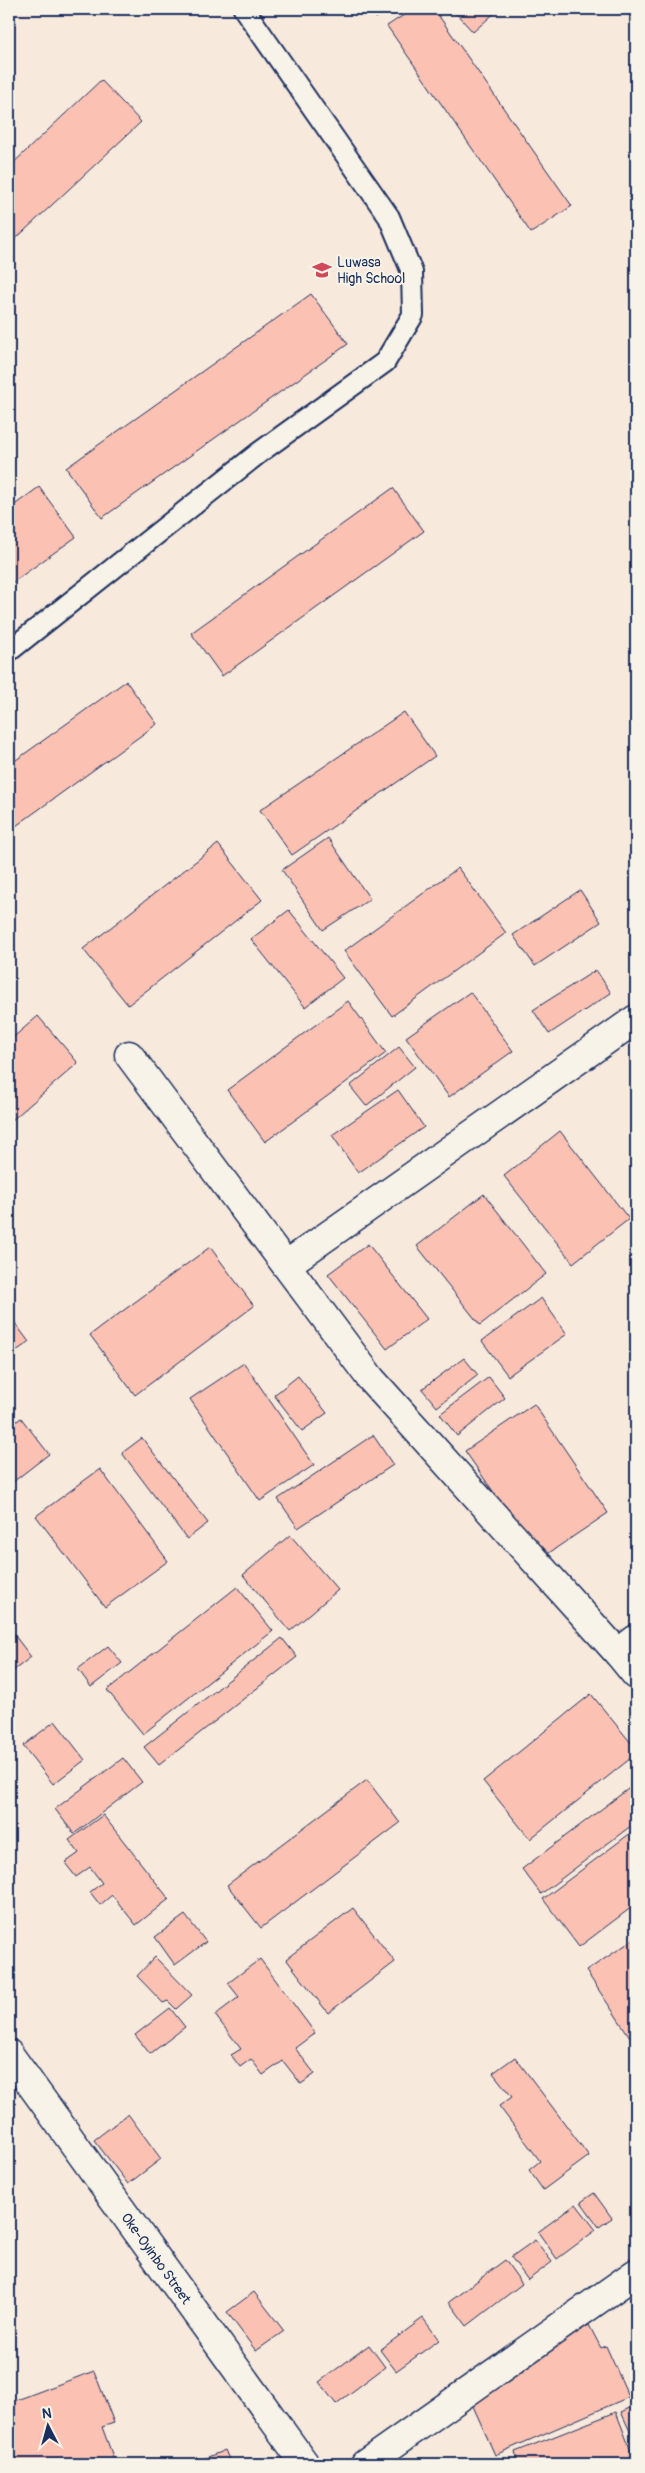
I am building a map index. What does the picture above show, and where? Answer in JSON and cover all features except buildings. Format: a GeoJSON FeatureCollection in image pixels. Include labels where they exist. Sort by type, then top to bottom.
{"type":"FeatureCollection","features":[{"type":"Feature","properties":{"kind":"street"},"geometry":{"type":"LineString","coordinates":[[286,1265],[636,1019]]}},
{"type":"Feature","properties":{"kind":"street"},"geometry":{"type":"LineString","coordinates":[[129,1056],[371,1378],[627,1646],[636,1675]]}},
{"type":"Feature","properties":{"kind":"street","name":"Oke-Oyinbo Street"},"geometry":{"type":"LineString","coordinates":[[9,2054],[306,2464]]}},
{"type":"Feature","properties":{"kind":"street"},"geometry":{"type":"LineString","coordinates":[[365,2464],[636,2273]]}},
{"type":"Feature","properties":{"kind":"lane"},"geometry":{"type":"LineString","coordinates":[[9,651],[260,452],[385,362],[414,315],[412,272],[389,217],[244,9]]}},
{"type":"Feature","properties":{"kind":"place","name":"Luwasa High School"},"geometry":{"type":"Point","coordinates":[322,270]}}]}
